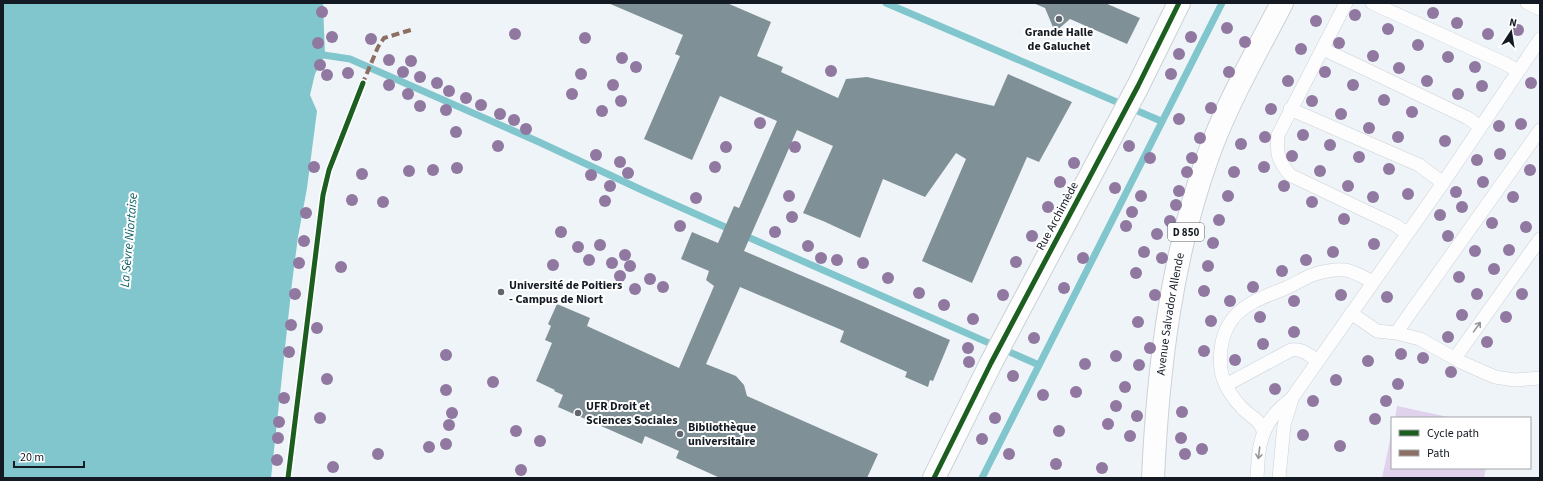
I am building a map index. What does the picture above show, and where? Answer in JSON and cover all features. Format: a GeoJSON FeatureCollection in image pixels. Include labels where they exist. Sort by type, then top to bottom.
{"type":"FeatureCollection","features":[{"type":"Feature","properties":{"kind":"street","name":"Rue Archimède"},"geometry":{"type":"LineString","coordinates":[[934,478],[990,363],[1138,86],[1179,3]]}},
{"type":"Feature","properties":{"kind":"street","name":"Avenue Salvador Allende"},"geometry":{"type":"LineString","coordinates":[[1153,478],[1159,385],[1166,328],[1179,262],[1194,202],[1208,155],[1226,112],[1282,3]]}},
{"type":"Feature","properties":{"kind":"lane"},"geometry":{"type":"LineString","coordinates":[[1346,3],[1290,109],[1278,135],[1277,150],[1280,163],[1290,175],[1395,225],[1407,233]]}},
{"type":"Feature","properties":{"kind":"lane"},"geometry":{"type":"LineString","coordinates":[[1372,3],[1504,63],[1518,71]]}},
{"type":"Feature","properties":{"kind":"lane"},"geometry":{"type":"LineString","coordinates":[[1527,3],[1540,9]]}},
{"type":"Feature","properties":{"kind":"lane"},"geometry":{"type":"LineString","coordinates":[[1257,478],[1260,441],[1263,430],[1274,415],[1292,398],[1443,182],[1540,39]]}},
{"type":"Feature","properties":{"kind":"lane"},"geometry":{"type":"LineString","coordinates":[[1323,49],[1468,118],[1480,127]]}},
{"type":"Feature","properties":{"kind":"lane"},"geometry":{"type":"LineString","coordinates":[[1290,109],[1419,165],[1443,182]]}},
{"type":"Feature","properties":{"kind":"lane"},"geometry":{"type":"LineString","coordinates":[[1396,334],[1540,130]]}},
{"type":"Feature","properties":{"kind":"lane"},"geometry":{"type":"LineString","coordinates":[[1455,358],[1540,239]]}},
{"type":"Feature","properties":{"kind":"lane"},"geometry":{"type":"LineString","coordinates":[[1263,430],[1259,421],[1244,410],[1234,399],[1221,372],[1220,356],[1222,342],[1227,328],[1235,316],[1246,306],[1315,274],[1330,270],[1347,270],[1373,282]]}},
{"type":"Feature","properties":{"kind":"lane"},"geometry":{"type":"LineString","coordinates":[[1351,313],[1377,331],[1420,339],[1495,377],[1515,380],[1540,378]]}},
{"type":"Feature","properties":{"kind":"lane"},"geometry":{"type":"LineString","coordinates":[[1226,385],[1291,350],[1297,349],[1303,351],[1318,361]]}},
{"type":"Feature","properties":{"kind":"lane"},"geometry":{"type":"LineString","coordinates":[[1280,478],[1284,425],[1292,398]]}},
{"type":"Feature","properties":{"kind":"shaded area"},"geometry":{"type":"Polygon","coordinates":[[[1397,406],[1448,417],[1395,417],[1397,406]]]}},
{"type":"Feature","properties":{"kind":"shaded area"},"geometry":{"type":"Polygon","coordinates":[[[1391,436],[1391,469],[1486,469],[1484,478],[1382,478],[1391,436]]]}},
{"type":"Feature","properties":{"kind":"water","name":"La Sèvre Niortaise"},"geometry":{"type":"Polygon","coordinates":[[[3,3],[323,3],[325,55],[315,74],[310,95],[317,111],[292,283],[271,478],[3,478],[3,3]]]}},
{"type":"Feature","properties":{"kind":"building"},"geometry":{"type":"Polygon","coordinates":[[[608,3],[727,3],[771,22],[757,56],[783,67],[781,72],[838,98],[846,79],[867,77],[994,106],[1008,74],[1072,102],[1039,162],[1027,157],[972,283],[922,261],[966,159],[956,153],[925,197],[883,179],[860,238],[803,213],[833,146],[797,130],[744,251],[950,340],[933,381],[930,380],[928,387],[905,377],[907,372],[840,342],[844,331],[740,287],[706,364],[736,376],[744,385],[747,396],[878,454],[867,478],[720,478],[676,458],[679,451],[645,436],[642,444],[558,407],[563,395],[536,381],[552,343],[545,340],[551,326],[548,324],[557,304],[590,318],[587,326],[679,368],[714,286],[706,280],[709,271],[681,259],[692,232],[718,243],[734,206],[739,208],[777,121],[720,96],[692,160],[644,139],[680,56],[675,54],[683,35],[608,3]]]}},
{"type":"Feature","properties":{"kind":"building"},"geometry":{"type":"Polygon","coordinates":[[[1033,3],[1105,3],[1140,18],[1127,44],[1070,19],[1055,32],[1045,8],[1033,3]]]}},
{"type":"Feature","properties":{"kind":"waterway"},"geometry":{"type":"LineString","coordinates":[[886,3],[1161,121]]}},
{"type":"Feature","properties":{"kind":"waterway"},"geometry":{"type":"LineString","coordinates":[[982,478],[1222,3]]}},
{"type":"Feature","properties":{"kind":"waterway"},"geometry":{"type":"LineString","coordinates":[[317,54],[350,59],[539,142],[725,227],[1039,365]]}},
{"type":"Feature","properties":{"kind":"marked path"},"geometry":{"type":"LineString","coordinates":[[362,85],[378,47],[384,38],[414,29]]}},
{"type":"Feature","properties":{"kind":"cycle path"},"geometry":{"type":"LineString","coordinates":[[934,478],[991,363],[1138,86],[1179,3]]}},
{"type":"Feature","properties":{"kind":"cycle path"},"geometry":{"type":"LineString","coordinates":[[288,478],[323,195],[329,170],[363,83]]}},
{"type":"Feature","properties":{"kind":"place","name":"Grande Halle de Galuchet"},"geometry":{"type":"Point","coordinates":[1059,19]}},
{"type":"Feature","properties":{"kind":"place","name":"Université de Poitiers - Campus de Niort"},"geometry":{"type":"Point","coordinates":[501,292]}},
{"type":"Feature","properties":{"kind":"place","name":"UFR Droit et Sciences Sociales"},"geometry":{"type":"Point","coordinates":[578,413]}},
{"type":"Feature","properties":{"kind":"place","name":"Bibliothèque universitaire"},"geometry":{"type":"Point","coordinates":[680,434]}}]}
